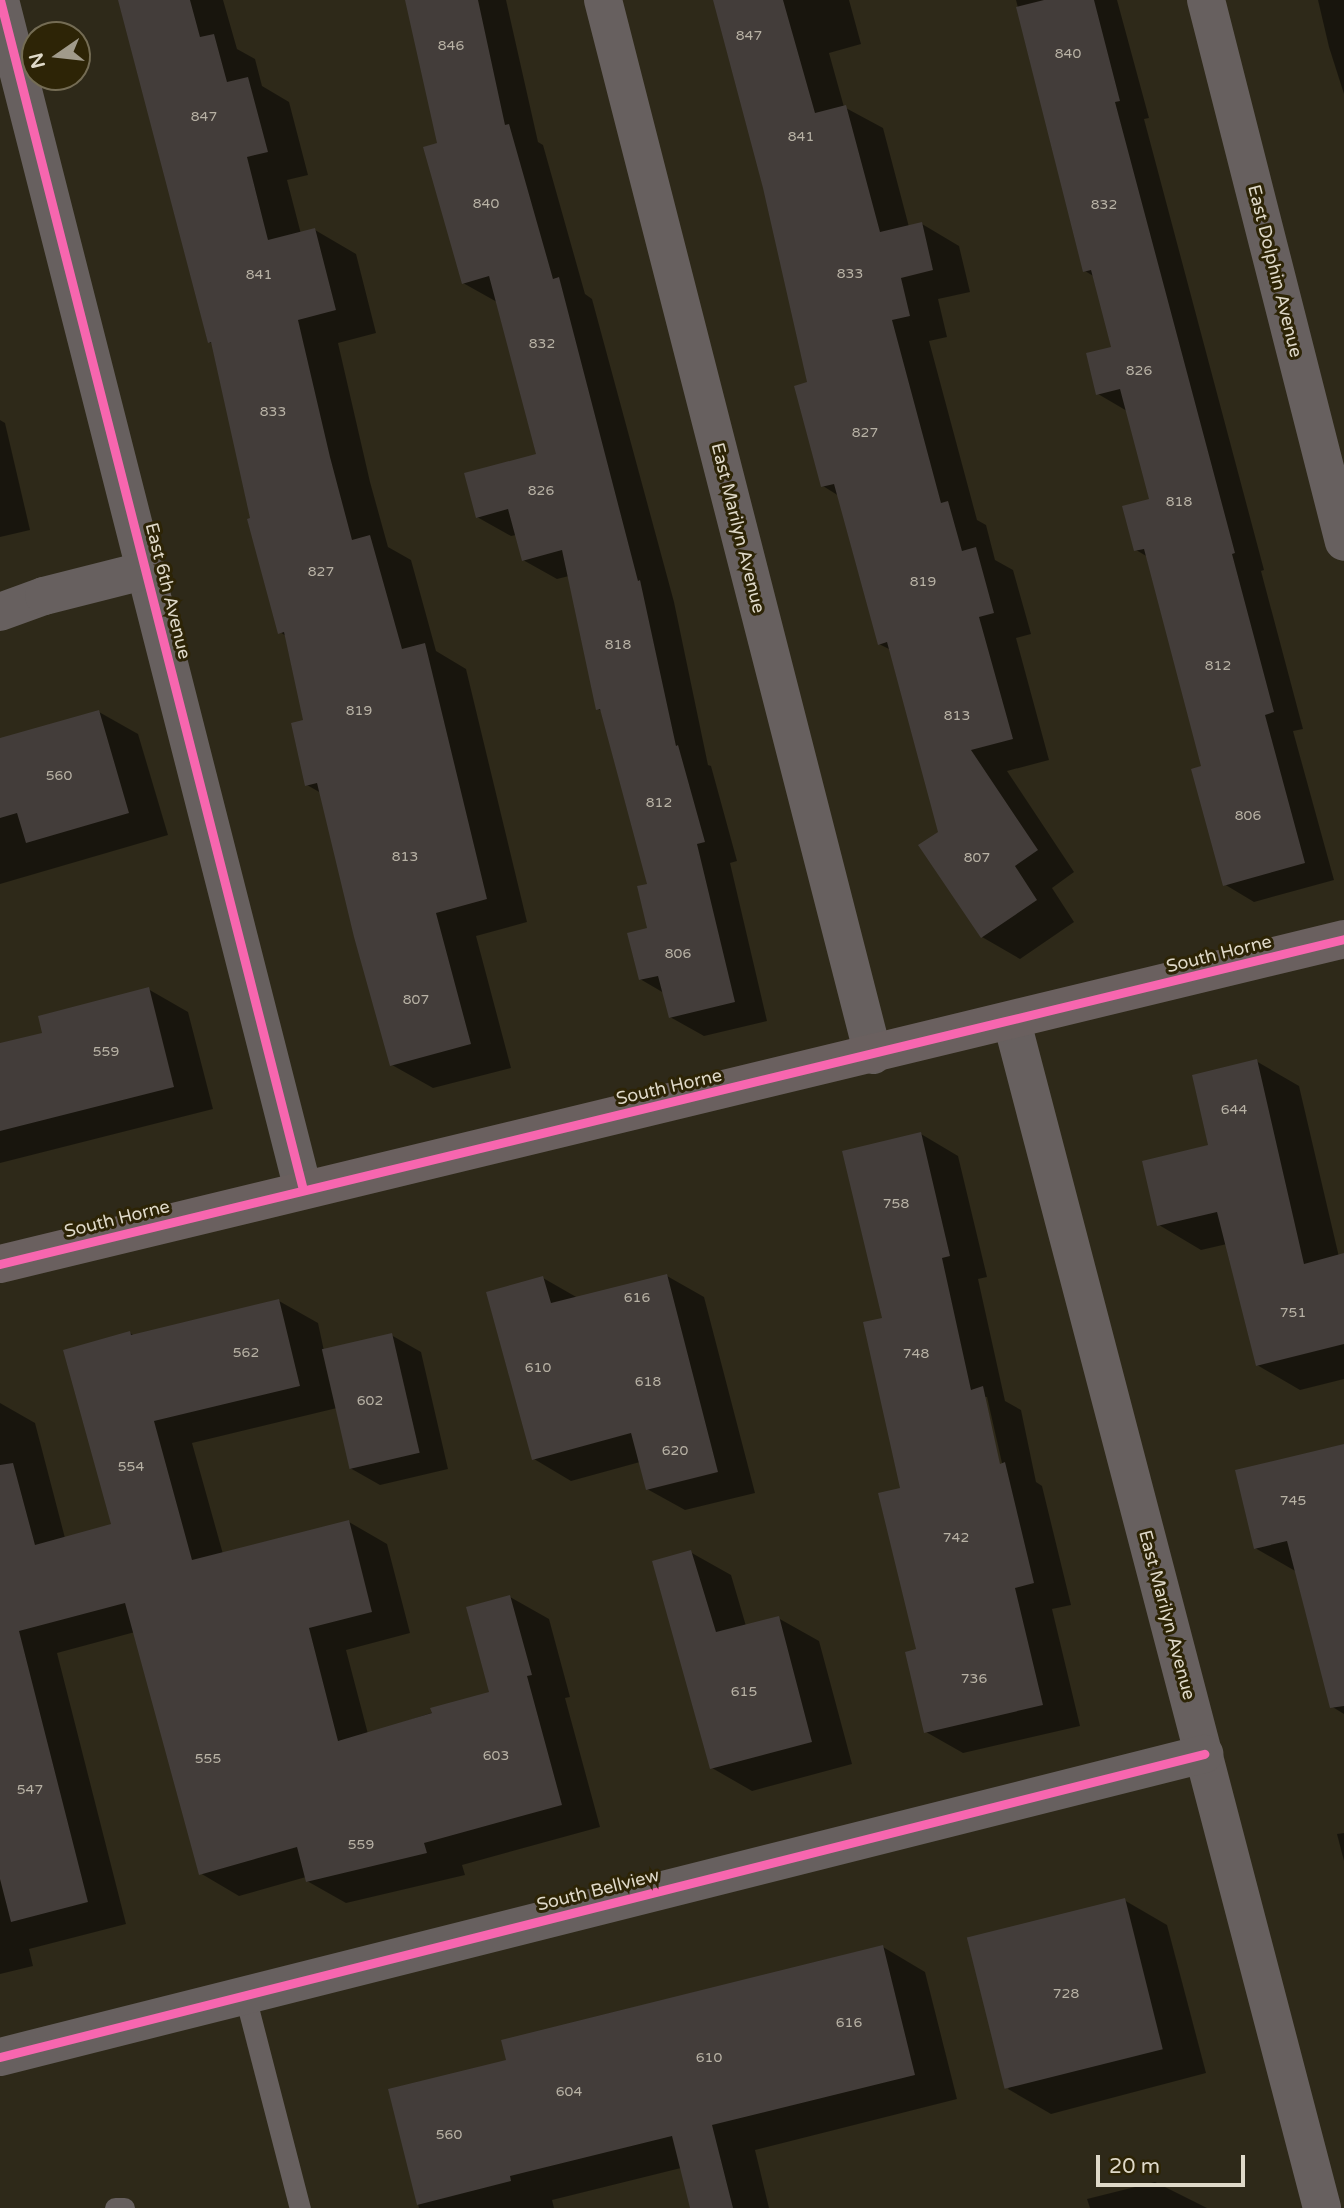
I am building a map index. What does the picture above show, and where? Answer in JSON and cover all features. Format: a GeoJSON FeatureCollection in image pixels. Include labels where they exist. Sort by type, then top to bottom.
{"type":"FeatureCollection","features":[{"type":"Feature","properties":{"kind":"street","name":"East 6th Avenue"},"geometry":{"type":"LineString","coordinates":[[0,0],[303,1191]]}},
{"type":"Feature","properties":{"kind":"street","name":"East Marilyn Avenue"},"geometry":{"type":"LineString","coordinates":[[604,0],[873,1055]]}},
{"type":"Feature","properties":{"kind":"street","name":"East Dolphin Avenue"},"geometry":{"type":"LineString","coordinates":[[1206,0],[1344,542]]}},
{"type":"Feature","properties":{"kind":"street"},"geometry":{"type":"LineString","coordinates":[[0,612],[44,597],[147,570]]}},
{"type":"Feature","properties":{"kind":"street","name":"South Horne"},"geometry":{"type":"LineString","coordinates":[[0,1264],[1344,939]]}},
{"type":"Feature","properties":{"kind":"street","name":"East Marilyn Avenue"},"geometry":{"type":"LineString","coordinates":[[1013,1021],[1322,2208]]}},
{"type":"Feature","properties":{"kind":"street","name":"South Bellview"},"geometry":{"type":"LineString","coordinates":[[0,2057],[1204,1754]]}},
{"type":"Feature","properties":{"kind":"lane"},"geometry":{"type":"LineString","coordinates":[[245,1996],[300,2208]]}},
{"type":"Feature","properties":{"kind":"lane"},"geometry":{"type":"LineString","coordinates":[[115,2208],[124,2208]]}},
{"type":"Feature","properties":{"kind":"building"},"geometry":{"type":"Polygon","coordinates":[[[118,0],[190,0],[200,37],[214,34],[227,82],[248,77],[268,152],[247,157],[268,240],[315,228],[336,310],[298,320],[330,457],[352,540],[370,535],[402,649],[425,643],[487,899],[436,913],[471,1044],[390,1066],[354,937],[317,783],[305,786],[291,723],[303,720],[284,632],[278,634],[247,519],[250,518],[211,342],[208,343],[118,0]]]}},
{"type":"Feature","properties":{"kind":"building"},"geometry":{"type":"Polygon","coordinates":[[[405,0],[478,0],[505,125],[509,124],[553,279],[559,277],[638,581],[640,580],[676,746],[678,745],[705,842],[697,844],[735,1002],[669,1018],[658,976],[639,980],[627,933],[647,928],[637,886],[647,884],[600,709],[596,710],[562,550],[522,561],[508,509],[476,518],[464,473],[536,454],[489,276],[462,284],[423,147],[437,143],[405,0]]]}},
{"type":"Feature","properties":{"kind":"building"},"geometry":{"type":"Polygon","coordinates":[[[713,0],[783,0],[815,113],[846,105],[880,232],[922,222],[933,270],[901,278],[910,316],[892,320],[941,503],[948,501],[962,551],[976,547],[994,613],[979,617],[1013,739],[971,750],[1038,850],[1015,866],[1037,900],[981,938],[918,845],[938,832],[887,642],[878,645],[834,484],[821,487],[794,386],[807,382],[763,188],[713,0]]]}},
{"type":"Feature","properties":{"kind":"building"},"geometry":{"type":"Polygon","coordinates":[[[1044,0],[1094,0],[1120,101],[1115,102],[1235,553],[1232,554],[1274,712],[1265,715],[1305,863],[1223,886],[1191,769],[1201,766],[1144,549],[1134,551],[1122,506],[1149,499],[1120,389],[1096,395],[1086,353],[1111,347],[1091,270],[1083,272],[1016,7],[1044,0]]]}},
{"type":"Feature","properties":{"kind":"building"},"geometry":{"type":"Polygon","coordinates":[[[99,710],[129,813],[26,843],[17,813],[0,818],[0,738],[99,710]]]}},
{"type":"Feature","properties":{"kind":"building"},"geometry":{"type":"Polygon","coordinates":[[[149,987],[174,1087],[0,1131],[0,1043],[42,1033],[38,1016],[149,987]]]}},
{"type":"Feature","properties":{"kind":"building"},"geometry":{"type":"Polygon","coordinates":[[[1257,1059],[1304,1264],[1344,1253],[1344,1344],[1256,1366],[1217,1212],[1157,1226],[1142,1161],[1208,1145],[1192,1075],[1257,1059]]]}},
{"type":"Feature","properties":{"kind":"building"},"geometry":{"type":"Polygon","coordinates":[[[921,1132],[950,1256],[942,1258],[971,1390],[983,1386],[1000,1464],[1005,1462],[1034,1583],[1015,1588],[1043,1705],[924,1733],[905,1652],[916,1649],[878,1493],[900,1488],[863,1322],[882,1318],[842,1151],[921,1132]]]}},
{"type":"Feature","properties":{"kind":"building"},"geometry":{"type":"Polygon","coordinates":[[[667,1274],[718,1472],[646,1490],[631,1433],[532,1460],[486,1292],[543,1276],[551,1303],[667,1274]]]}},
{"type":"Feature","properties":{"kind":"building"},"geometry":{"type":"Polygon","coordinates":[[[279,1299],[300,1386],[154,1421],[192,1560],[349,1520],[372,1612],[309,1628],[338,1741],[432,1713],[430,1708],[489,1692],[466,1607],[510,1595],[532,1675],[527,1676],[562,1805],[424,1843],[427,1853],[306,1882],[297,1847],[199,1875],[125,1603],[19,1631],[88,1902],[11,1922],[0,1879],[0,1465],[13,1463],[35,1545],[111,1524],[63,1350],[130,1331],[131,1335],[279,1299]]]}},
{"type":"Feature","properties":{"kind":"building"},"geometry":{"type":"Polygon","coordinates":[[[392,1333],[420,1453],[350,1469],[322,1349],[392,1333]]]}},
{"type":"Feature","properties":{"kind":"building"},"geometry":{"type":"Polygon","coordinates":[[[1344,1444],[1344,1706],[1330,1708],[1287,1541],[1254,1549],[1235,1470],[1344,1444]]]}},
{"type":"Feature","properties":{"kind":"building"},"geometry":{"type":"Polygon","coordinates":[[[691,1550],[716,1632],[779,1616],[812,1742],[710,1769],[652,1561],[691,1550]]]}},
{"type":"Feature","properties":{"kind":"building"},"geometry":{"type":"Polygon","coordinates":[[[1125,1898],[1163,2049],[1005,2089],[967,1937],[1125,1898]]]}},
{"type":"Feature","properties":{"kind":"building"},"geometry":{"type":"Polygon","coordinates":[[[883,1945],[915,2075],[712,2125],[733,2208],[690,2208],[672,2136],[510,2176],[511,2181],[417,2205],[388,2089],[506,2060],[501,2040],[883,1945]]]}},
{"type":"Feature","properties":{"kind":"cycle path"},"geometry":{"type":"LineString","coordinates":[[0,0],[303,1190]]}},
{"type":"Feature","properties":{"kind":"cycle path"},"geometry":{"type":"LineString","coordinates":[[0,1264],[1344,939]]}},
{"type":"Feature","properties":{"kind":"cycle path"},"geometry":{"type":"LineString","coordinates":[[0,2057],[1204,1754]]}}]}
